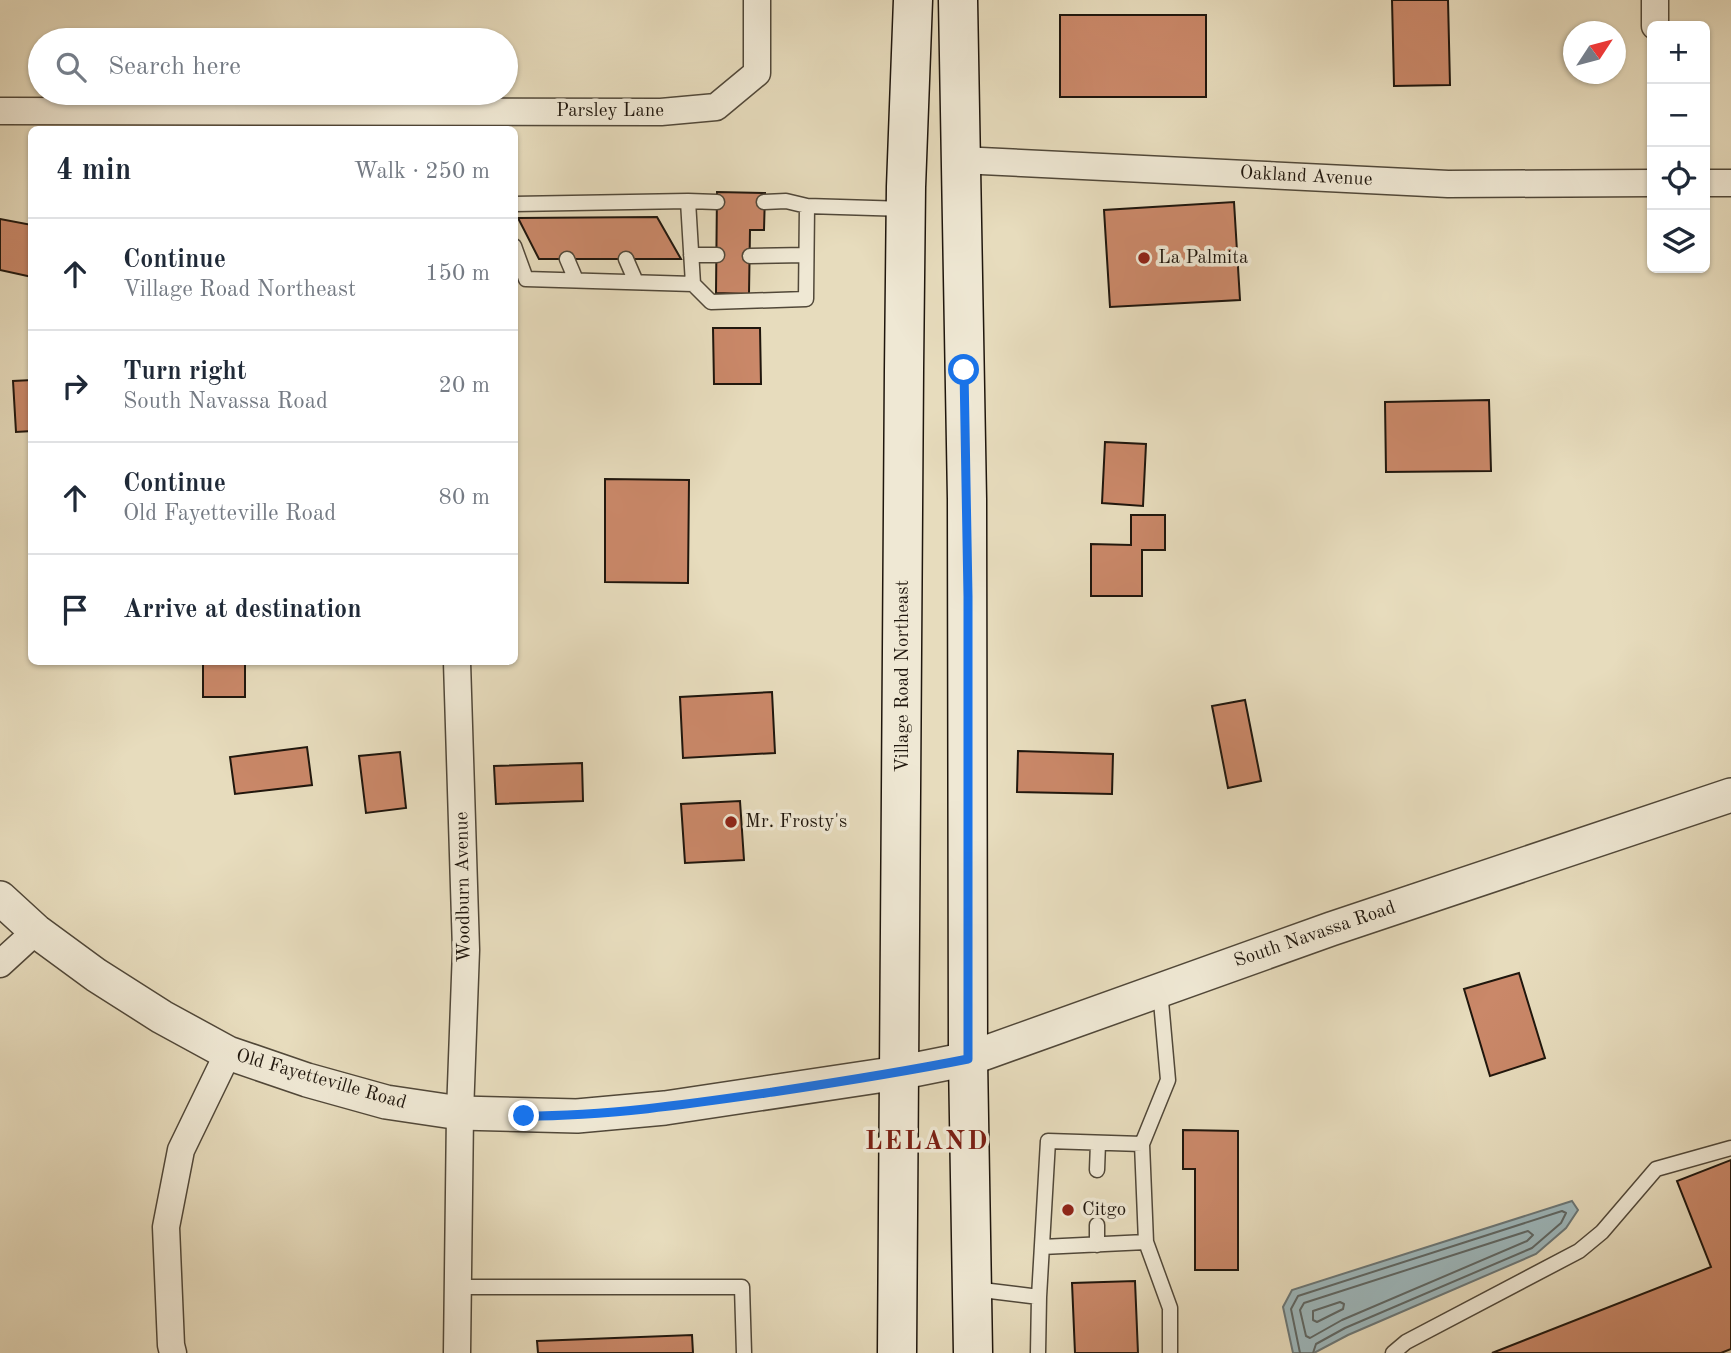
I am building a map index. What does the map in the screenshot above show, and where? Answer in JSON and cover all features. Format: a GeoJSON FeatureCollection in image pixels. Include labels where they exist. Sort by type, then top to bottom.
{"type":"FeatureCollection","features":[{"type":"Feature","properties":{"kind":"main road","name":"Village Road Northeast"},"geometry":{"type":"LineString","coordinates":[[897,1353],[907,209],[912,0]]}},
{"type":"Feature","properties":{"kind":"main road"},"geometry":{"type":"LineString","coordinates":[[958,0],[967,568],[968,1059],[973,1353]]}},
{"type":"Feature","properties":{"kind":"street","name":"Parsley Lane"},"geometry":{"type":"LineString","coordinates":[[0,111],[661,112],[716,107],[757,73],[757,0]]}},
{"type":"Feature","properties":{"kind":"street"},"geometry":{"type":"LineString","coordinates":[[1655,0],[1655,21]]}},
{"type":"Feature","properties":{"kind":"street","name":"Oakland Avenue"},"geometry":{"type":"LineString","coordinates":[[960,160],[1448,184],[1647,183]]}},
{"type":"Feature","properties":{"kind":"street"},"geometry":{"type":"LineString","coordinates":[[1710,183],[1731,183]]}},
{"type":"Feature","properties":{"kind":"street","name":"Woodburn Avenue"},"geometry":{"type":"LineString","coordinates":[[457,665],[466,950],[460,1113],[457,1353]]}},
{"type":"Feature","properties":{"kind":"street","name":"South Navassa Road"},"geometry":{"type":"LineString","coordinates":[[898,1073],[968,1059],[1331,929],[1731,795]]}},
{"type":"Feature","properties":{"kind":"street","name":"Old Fayetteville Road"},"geometry":{"type":"LineString","coordinates":[[0,898],[36,931],[96,975],[151,1010],[228,1053],[307,1080],[386,1102],[460,1113],[578,1116],[665,1108],[898,1073]]}},
{"type":"Feature","properties":{"kind":"street"},"geometry":{"type":"LineString","coordinates":[[0,964],[36,931]]}},
{"type":"Feature","properties":{"kind":"street"},"geometry":{"type":"LineString","coordinates":[[173,1353],[166,1227],[181,1150],[228,1053]]}},
{"type":"Feature","properties":{"kind":"lane"},"geometry":{"type":"LineString","coordinates":[[688,201],[693,284],[711,302],[806,299],[807,206]]}},
{"type":"Feature","properties":{"kind":"lane"},"geometry":{"type":"LineString","coordinates":[[604,202],[609,217]]}},
{"type":"Feature","properties":{"kind":"lane"},"geometry":{"type":"LineString","coordinates":[[518,205],[546,210],[604,202],[717,202]]}},
{"type":"Feature","properties":{"kind":"lane"},"geometry":{"type":"LineString","coordinates":[[764,202],[907,209]]}},
{"type":"Feature","properties":{"kind":"lane"},"geometry":{"type":"LineString","coordinates":[[691,255],[717,256]]}},
{"type":"Feature","properties":{"kind":"lane"},"geometry":{"type":"LineString","coordinates":[[750,256],[806,255]]}},
{"type":"Feature","properties":{"kind":"lane"},"geometry":{"type":"LineString","coordinates":[[518,257],[526,279],[693,284]]}},
{"type":"Feature","properties":{"kind":"lane"},"geometry":{"type":"LineString","coordinates":[[567,259],[576,280]]}},
{"type":"Feature","properties":{"kind":"lane"},"geometry":{"type":"LineString","coordinates":[[626,259],[636,282]]}},
{"type":"Feature","properties":{"kind":"lane"},"geometry":{"type":"LineString","coordinates":[[1160,990],[1168,1080],[1142,1144],[1146,1242],[1170,1308],[1170,1353]]}},
{"type":"Feature","properties":{"kind":"lane"},"geometry":{"type":"LineString","coordinates":[[1038,1353],[1048,1141],[1142,1144]]}},
{"type":"Feature","properties":{"kind":"lane"},"geometry":{"type":"LineString","coordinates":[[1097,1143],[1097,1170]]}},
{"type":"Feature","properties":{"kind":"lane"},"geometry":{"type":"LineString","coordinates":[[1393,1353],[1406,1342],[1579,1251],[1602,1232],[1656,1170],[1731,1148]]}},
{"type":"Feature","properties":{"kind":"lane"},"geometry":{"type":"LineString","coordinates":[[1097,1224],[1097,1245]]}},
{"type":"Feature","properties":{"kind":"lane"},"geometry":{"type":"LineString","coordinates":[[1042,1247],[1146,1242]]}},
{"type":"Feature","properties":{"kind":"lane"},"geometry":{"type":"LineString","coordinates":[[457,1287],[742,1287],[744,1353]]}},
{"type":"Feature","properties":{"kind":"lane"},"geometry":{"type":"LineString","coordinates":[[972,1289],[1039,1297]]}},
{"type":"Feature","properties":{"kind":"water"},"geometry":{"type":"Polygon","coordinates":[[[1572,1201],[1578,1210],[1566,1228],[1536,1254],[1348,1335],[1314,1353],[1293,1353],[1283,1307],[1292,1290],[1572,1201]]]}},
{"type":"Feature","properties":{"kind":"building"},"geometry":{"type":"Polygon","coordinates":[[[1392,0],[1448,0],[1450,85],[1394,86],[1392,0]]]}},
{"type":"Feature","properties":{"kind":"building"},"geometry":{"type":"Polygon","coordinates":[[[1060,15],[1206,15],[1206,97],[1060,97],[1060,15]]]}},
{"type":"Feature","properties":{"kind":"building"},"geometry":{"type":"Polygon","coordinates":[[[717,192],[765,193],[764,230],[750,230],[749,294],[716,293],[717,192]]]}},
{"type":"Feature","properties":{"kind":"building"},"geometry":{"type":"Polygon","coordinates":[[[1234,202],[1240,300],[1110,307],[1104,210],[1234,202]]]}},
{"type":"Feature","properties":{"kind":"building"},"geometry":{"type":"Polygon","coordinates":[[[657,217],[681,259],[539,259],[518,218],[657,217]]]}},
{"type":"Feature","properties":{"kind":"building"},"geometry":{"type":"Polygon","coordinates":[[[0,219],[28,224],[28,276],[0,270],[0,219]]]}},
{"type":"Feature","properties":{"kind":"building"},"geometry":{"type":"Polygon","coordinates":[[[713,328],[760,328],[761,384],[714,384],[713,328]]]}},
{"type":"Feature","properties":{"kind":"building"},"geometry":{"type":"Polygon","coordinates":[[[28,380],[28,431],[16,432],[13,381],[28,380]]]}},
{"type":"Feature","properties":{"kind":"building"},"geometry":{"type":"Polygon","coordinates":[[[1489,400],[1491,471],[1386,472],[1385,402],[1489,400]]]}},
{"type":"Feature","properties":{"kind":"building"},"geometry":{"type":"Polygon","coordinates":[[[1105,442],[1146,444],[1143,506],[1102,503],[1105,442]]]}},
{"type":"Feature","properties":{"kind":"building"},"geometry":{"type":"Polygon","coordinates":[[[605,479],[689,480],[688,583],[605,582],[605,479]]]}},
{"type":"Feature","properties":{"kind":"building"},"geometry":{"type":"Polygon","coordinates":[[[1131,515],[1165,515],[1165,550],[1142,550],[1142,596],[1091,596],[1091,544],[1131,545],[1131,515]]]}},
{"type":"Feature","properties":{"kind":"building"},"geometry":{"type":"Polygon","coordinates":[[[203,665],[245,665],[245,697],[203,697],[203,665]]]}},
{"type":"Feature","properties":{"kind":"building"},"geometry":{"type":"Polygon","coordinates":[[[772,692],[775,753],[683,758],[680,697],[772,692]]]}},
{"type":"Feature","properties":{"kind":"building"},"geometry":{"type":"Polygon","coordinates":[[[1245,700],[1261,781],[1228,788],[1212,706],[1245,700]]]}},
{"type":"Feature","properties":{"kind":"building"},"geometry":{"type":"Polygon","coordinates":[[[307,747],[312,785],[235,794],[230,757],[307,747]]]}},
{"type":"Feature","properties":{"kind":"building"},"geometry":{"type":"Polygon","coordinates":[[[1018,751],[1113,754],[1112,794],[1017,792],[1018,751]]]}},
{"type":"Feature","properties":{"kind":"building"},"geometry":{"type":"Polygon","coordinates":[[[400,752],[406,808],[366,813],[359,756],[400,752]]]}},
{"type":"Feature","properties":{"kind":"building"},"geometry":{"type":"Polygon","coordinates":[[[582,763],[583,801],[496,804],[494,766],[582,763]]]}},
{"type":"Feature","properties":{"kind":"building"},"geometry":{"type":"Polygon","coordinates":[[[740,801],[744,860],[685,863],[681,804],[740,801]]]}},
{"type":"Feature","properties":{"kind":"building"},"geometry":{"type":"Polygon","coordinates":[[[1519,973],[1545,1058],[1490,1076],[1464,989],[1519,973]]]}},
{"type":"Feature","properties":{"kind":"building"},"geometry":{"type":"Polygon","coordinates":[[[1183,1130],[1238,1131],[1238,1270],[1195,1270],[1195,1169],[1183,1169],[1183,1130]]]}},
{"type":"Feature","properties":{"kind":"building"},"geometry":{"type":"Polygon","coordinates":[[[1731,1160],[1731,1349],[1721,1353],[1492,1353],[1711,1267],[1677,1181],[1731,1160]]]}},
{"type":"Feature","properties":{"kind":"building"},"geometry":{"type":"Polygon","coordinates":[[[1135,1281],[1138,1353],[1075,1353],[1072,1283],[1135,1281]]]}},
{"type":"Feature","properties":{"kind":"building"},"geometry":{"type":"Polygon","coordinates":[[[692,1335],[693,1353],[538,1353],[537,1341],[692,1335]]]}},
{"type":"Feature","properties":{"kind":"place","name":"La Palmita"},"geometry":{"type":"Point","coordinates":[1144,258]}},
{"type":"Feature","properties":{"kind":"place","name":"Mr. Frosty's"},"geometry":{"type":"Point","coordinates":[731,822]}},
{"type":"Feature","properties":{"kind":"place","name":"Citgo"},"geometry":{"type":"Point","coordinates":[1068,1210]}},
{"type":"Feature","properties":{"kind":"district","name":"LELAND"},"geometry":{"type":"Point","coordinates":[927,1142]}},
{"type":"Feature","properties":{"kind":"route"},"geometry":{"type":"LineString","coordinates":[[524,1116],[578,1116],[665,1108],[898,1073],[968,1059],[968,596],[964,370]]}}]}
